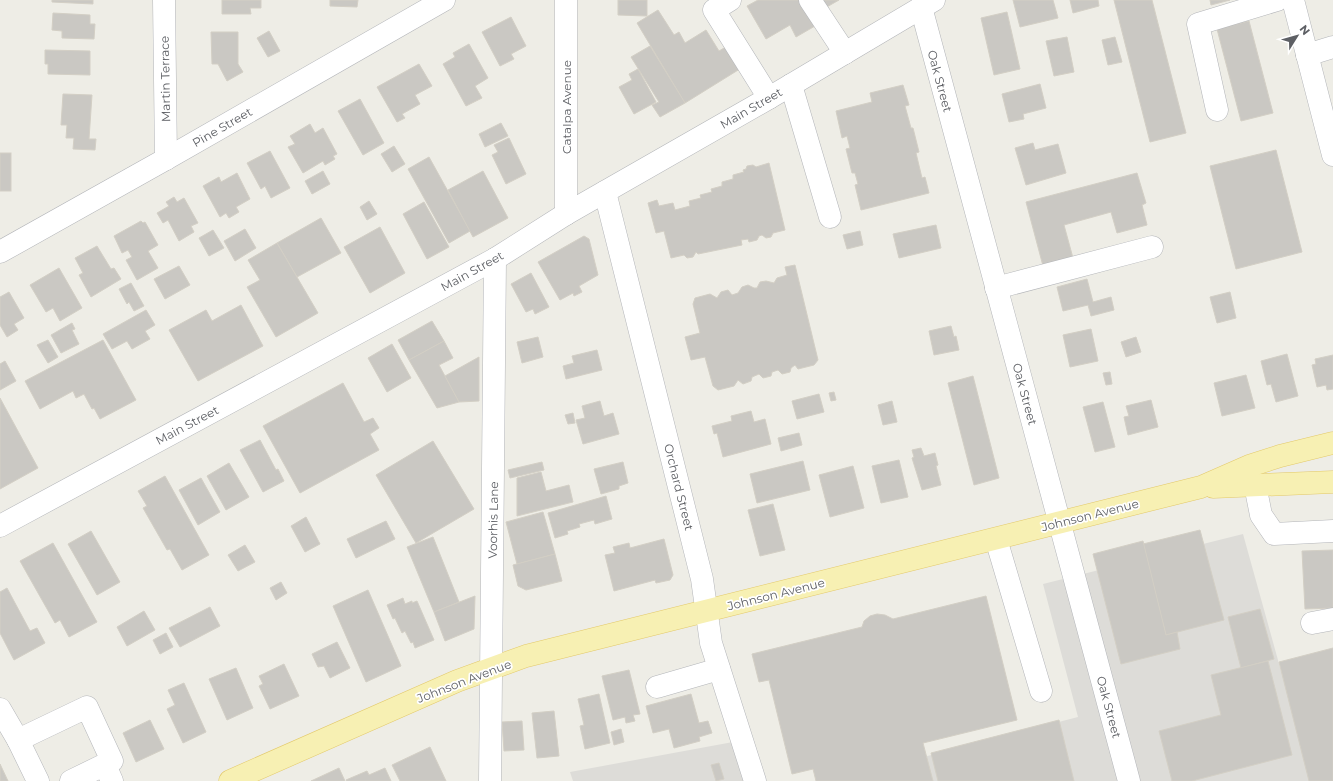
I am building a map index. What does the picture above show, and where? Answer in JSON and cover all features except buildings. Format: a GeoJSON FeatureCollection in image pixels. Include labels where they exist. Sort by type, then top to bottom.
{"type":"FeatureCollection","features":[{"type":"Feature","properties":{"kind":"main road","name":"Johnson Avenue"},"geometry":{"type":"LineString","coordinates":[[230,781],[457,681],[526,656],[1201,487],[1249,466],[1280,456],[1333,443]]}},
{"type":"Feature","properties":{"kind":"main road"},"geometry":{"type":"LineString","coordinates":[[1201,487],[1333,482]]}},
{"type":"Feature","properties":{"kind":"street","name":"Martin Terrace"},"geometry":{"type":"LineString","coordinates":[[164,0],[166,159]]}},
{"type":"Feature","properties":{"kind":"street","name":"Pine Street"},"geometry":{"type":"LineString","coordinates":[[0,252],[444,0]]}},
{"type":"Feature","properties":{"kind":"street","name":"Catalpa Avenue"},"geometry":{"type":"LineString","coordinates":[[566,0],[566,214]]}},
{"type":"Feature","properties":{"kind":"street"},"geometry":{"type":"LineString","coordinates":[[730,0],[714,10],[769,98]]}},
{"type":"Feature","properties":{"kind":"street"},"geometry":{"type":"LineString","coordinates":[[810,0],[844,53]]}},
{"type":"Feature","properties":{"kind":"street"},"geometry":{"type":"LineString","coordinates":[[1217,110],[1198,24],[1277,0]]}},
{"type":"Feature","properties":{"kind":"street"},"geometry":{"type":"LineString","coordinates":[[1292,0],[1333,155]]}},
{"type":"Feature","properties":{"kind":"street","name":"Main Street"},"geometry":{"type":"LineString","coordinates":[[0,526],[495,259],[566,214],[769,98],[927,4]]}},
{"type":"Feature","properties":{"kind":"street","name":"Oak Street"},"geometry":{"type":"LineString","coordinates":[[927,4],[996,288],[1129,781]]}},
{"type":"Feature","properties":{"kind":"street"},"geometry":{"type":"LineString","coordinates":[[1307,55],[1333,47]]}},
{"type":"Feature","properties":{"kind":"street"},"geometry":{"type":"LineString","coordinates":[[791,85],[830,217]]}},
{"type":"Feature","properties":{"kind":"street","name":"Orchard Street"},"geometry":{"type":"LineString","coordinates":[[604,192],[702,579],[711,642],[755,781]]}},
{"type":"Feature","properties":{"kind":"street"},"geometry":{"type":"LineString","coordinates":[[996,288],[1152,247]]}},
{"type":"Feature","properties":{"kind":"street","name":"Voorhis Lane"},"geometry":{"type":"LineString","coordinates":[[490,781],[495,259]]}},
{"type":"Feature","properties":{"kind":"street"},"geometry":{"type":"LineString","coordinates":[[1255,485],[1261,515],[1274,534],[1333,531]]}},
{"type":"Feature","properties":{"kind":"street"},"geometry":{"type":"LineString","coordinates":[[996,539],[1041,691]]}},
{"type":"Feature","properties":{"kind":"street"},"geometry":{"type":"LineString","coordinates":[[1312,624],[1333,619]]}},
{"type":"Feature","properties":{"kind":"street"},"geometry":{"type":"LineString","coordinates":[[657,687],[720,669]]}},
{"type":"Feature","properties":{"kind":"street"},"geometry":{"type":"LineString","coordinates":[[18,740],[87,707],[112,761],[108,773],[71,781]]}},
{"type":"Feature","properties":{"kind":"street"},"geometry":{"type":"LineString","coordinates":[[0,709],[18,740],[38,781]]}},
{"type":"Feature","properties":{"kind":"shaded area"},"geometry":{"type":"Polygon","coordinates":[[[1243,534],[1281,671],[1333,781],[831,781],[1078,717],[1043,584],[1243,534]]]}},
{"type":"Feature","properties":{"kind":"shaded area"},"geometry":{"type":"Polygon","coordinates":[[[744,740],[754,781],[573,781],[570,772],[744,740]]]}}]}
